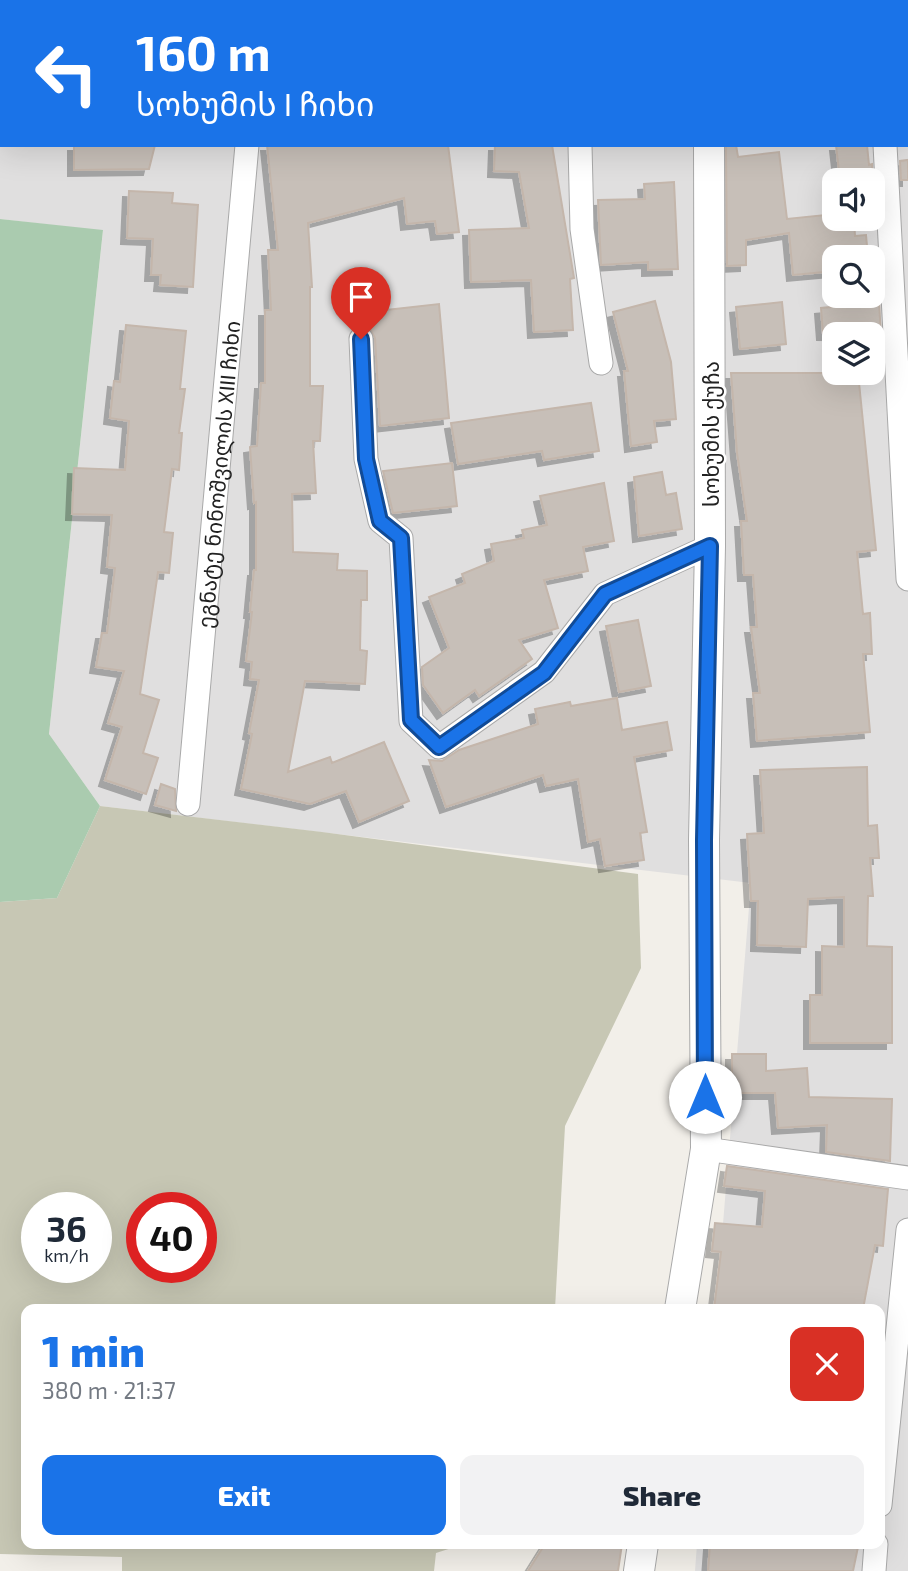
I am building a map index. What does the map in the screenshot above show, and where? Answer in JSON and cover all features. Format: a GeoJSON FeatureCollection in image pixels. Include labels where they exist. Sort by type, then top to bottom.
{"type":"FeatureCollection","features":[{"type":"Feature","properties":{"kind":"street","name":"ეგნატე ნინოშვილის XIII ჩიხი"},"geometry":{"type":"LineString","coordinates":[[188,804],[247,147]]}},
{"type":"Feature","properties":{"kind":"street"},"geometry":{"type":"LineString","coordinates":[[580,147],[582,229],[601,362]]}},
{"type":"Feature","properties":{"kind":"street","name":"სოხუმის ქუჩა"},"geometry":{"type":"LineString","coordinates":[[681,1304],[706,1149],[704,840],[710,546],[709,147]]}},
{"type":"Feature","properties":{"kind":"street"},"geometry":{"type":"LineString","coordinates":[[885,147],[908,579]]}},
{"type":"Feature","properties":{"kind":"street"},"geometry":{"type":"LineString","coordinates":[[361,339],[366,459],[380,521],[401,538],[411,720],[439,747],[544,673],[605,594],[710,546]]}},
{"type":"Feature","properties":{"kind":"street"},"geometry":{"type":"LineString","coordinates":[[706,1149],[908,1178]]}},
{"type":"Feature","properties":{"kind":"street"},"geometry":{"type":"LineString","coordinates":[[885,1456],[908,1230]]}},
{"type":"Feature","properties":{"kind":"street"},"geometry":{"type":"LineString","coordinates":[[639,1571],[642,1549]]}},
{"type":"Feature","properties":{"kind":"street"},"geometry":{"type":"LineString","coordinates":[[874,1571],[876,1549]]}},
{"type":"Feature","properties":{"kind":"shaded area"},"geometry":{"type":"Polygon","coordinates":[[[0,147],[908,147],[908,1571],[695,1571],[697,1549],[885,1549],[885,1304],[716,1304],[751,883],[100,806],[49,734],[103,231],[0,219],[0,147]]]}},
{"type":"Feature","properties":{"kind":"shaded area"},"geometry":{"type":"Polygon","coordinates":[[[100,806],[638,874],[641,968],[565,1126],[555,1304],[21,1304],[21,1549],[448,1549],[436,1553],[434,1571],[122,1571],[122,1557],[0,1554],[0,902],[57,898],[100,806]]]}},
{"type":"Feature","properties":{"kind":"green space"},"geometry":{"type":"Polygon","coordinates":[[[0,219],[103,230],[49,734],[100,806],[57,898],[0,902],[0,219]]]}},
{"type":"Feature","properties":{"kind":"building"},"geometry":{"type":"Polygon","coordinates":[[[74,147],[154,147],[149,169],[74,170],[74,147]]]}},
{"type":"Feature","properties":{"kind":"building"},"geometry":{"type":"Polygon","coordinates":[[[267,147],[448,147],[459,232],[437,234],[435,221],[407,224],[404,198],[308,223],[312,287],[310,386],[323,386],[320,441],[313,441],[316,493],[292,494],[293,552],[338,554],[337,570],[367,571],[367,600],[361,600],[360,650],[367,651],[365,684],[305,681],[288,772],[330,757],[332,763],[384,742],[409,801],[359,822],[346,791],[310,804],[241,789],[259,680],[250,679],[252,662],[246,661],[256,570],[256,502],[254,503],[250,447],[257,446],[261,383],[265,383],[265,310],[271,310],[268,250],[278,250],[267,147]]]}},
{"type":"Feature","properties":{"kind":"building"},"geometry":{"type":"Polygon","coordinates":[[[495,147],[552,147],[574,278],[570,279],[573,330],[534,332],[531,280],[471,282],[469,230],[529,228],[519,172],[494,171],[495,147]]]}},
{"type":"Feature","properties":{"kind":"building"},"geometry":{"type":"Polygon","coordinates":[[[726,147],[736,147],[738,157],[779,152],[787,219],[822,215],[822,231],[855,231],[855,236],[866,235],[867,245],[822,245],[822,272],[793,275],[789,233],[746,240],[746,265],[727,266],[726,147]]]}},
{"type":"Feature","properties":{"kind":"building"},"geometry":{"type":"Polygon","coordinates":[[[836,147],[867,147],[869,165],[872,164],[872,168],[839,168],[836,147]]]}},
{"type":"Feature","properties":{"kind":"building"},"geometry":{"type":"Polygon","coordinates":[[[908,160],[908,180],[901,180],[900,161],[908,160]]]}},
{"type":"Feature","properties":{"kind":"building"},"geometry":{"type":"Polygon","coordinates":[[[674,182],[678,269],[648,270],[648,262],[601,265],[598,200],[645,199],[644,184],[674,182]]]}},
{"type":"Feature","properties":{"kind":"building"},"geometry":{"type":"Polygon","coordinates":[[[129,191],[173,193],[172,203],[198,205],[193,287],[160,285],[161,275],[151,275],[153,239],[127,238],[129,191]]]}},
{"type":"Feature","properties":{"kind":"building"},"geometry":{"type":"Polygon","coordinates":[[[655,301],[671,362],[676,419],[654,421],[657,442],[631,446],[624,371],[628,371],[613,312],[655,301]]]}},
{"type":"Feature","properties":{"kind":"building"},"geometry":{"type":"Polygon","coordinates":[[[782,302],[786,344],[740,349],[736,307],[782,302]]]}},
{"type":"Feature","properties":{"kind":"building"},"geometry":{"type":"Polygon","coordinates":[[[439,304],[449,418],[380,426],[375,338],[370,329],[369,312],[439,304]]]}},
{"type":"Feature","properties":{"kind":"building"},"geometry":{"type":"Polygon","coordinates":[[[821,308],[879,308],[880,322],[822,322],[821,308]]]}},
{"type":"Feature","properties":{"kind":"building"},"geometry":{"type":"Polygon","coordinates":[[[126,325],[186,331],[180,389],[185,389],[179,433],[182,433],[179,470],[172,469],[164,532],[173,533],[169,573],[158,572],[140,694],[159,700],[143,753],[158,758],[146,794],[105,780],[122,727],[108,723],[124,671],[96,667],[102,633],[107,633],[115,568],[107,567],[112,515],[72,514],[74,468],[125,470],[129,421],[110,418],[114,381],[120,382],[126,325]]]}},
{"type":"Feature","properties":{"kind":"building"},"geometry":{"type":"Polygon","coordinates":[[[731,373],[822,373],[822,385],[859,385],[876,550],[857,552],[863,614],[870,613],[872,654],[863,654],[870,732],[757,741],[753,693],[760,693],[751,627],[757,627],[753,575],[744,575],[741,521],[747,521],[737,453],[731,373]]]}},
{"type":"Feature","properties":{"kind":"building"},"geometry":{"type":"Polygon","coordinates":[[[591,403],[599,451],[544,460],[542,451],[458,464],[451,423],[591,403]]]}},
{"type":"Feature","properties":{"kind":"building"},"geometry":{"type":"Polygon","coordinates":[[[452,463],[457,506],[393,513],[383,471],[452,463]]]}},
{"type":"Feature","properties":{"kind":"building"},"geometry":{"type":"Polygon","coordinates":[[[662,472],[666,495],[676,493],[682,529],[639,536],[634,477],[662,472]]]}},
{"type":"Feature","properties":{"kind":"building"},"geometry":{"type":"Polygon","coordinates":[[[604,483],[614,541],[583,547],[588,571],[544,580],[558,628],[519,640],[532,659],[479,696],[475,690],[443,713],[423,685],[422,667],[449,648],[429,597],[465,583],[462,574],[494,561],[491,544],[524,538],[522,530],[547,525],[540,496],[604,483]]]}},
{"type":"Feature","properties":{"kind":"building"},"geometry":{"type":"Polygon","coordinates":[[[638,620],[651,686],[619,692],[606,626],[638,620]]]}},
{"type":"Feature","properties":{"kind":"building"},"geometry":{"type":"Polygon","coordinates":[[[617,698],[622,730],[667,722],[672,750],[634,757],[647,832],[640,833],[644,860],[605,866],[600,839],[588,842],[578,779],[546,786],[543,775],[446,807],[429,760],[442,761],[459,750],[538,724],[535,709],[570,702],[571,706],[617,698]]]}},
{"type":"Feature","properties":{"kind":"building"},"geometry":{"type":"Polygon","coordinates":[[[867,767],[868,826],[877,825],[879,858],[870,858],[873,896],[868,896],[867,946],[892,947],[892,1043],[810,1043],[810,995],[822,995],[822,946],[844,947],[844,897],[808,899],[806,947],[757,945],[758,901],[751,901],[747,834],[764,833],[760,770],[867,767]]]}},
{"type":"Feature","properties":{"kind":"building"},"geometry":{"type":"Polygon","coordinates":[[[161,784],[175,789],[176,811],[155,805],[161,784]]]}},
{"type":"Feature","properties":{"kind":"building"},"geometry":{"type":"Polygon","coordinates":[[[732,1054],[766,1054],[766,1071],[807,1068],[809,1097],[892,1099],[890,1161],[826,1152],[827,1125],[778,1128],[775,1093],[732,1093],[732,1054]]]}},
{"type":"Feature","properties":{"kind":"building"},"geometry":{"type":"Polygon","coordinates":[[[727,1166],[888,1189],[883,1246],[875,1245],[864,1304],[715,1304],[721,1252],[712,1251],[715,1223],[762,1227],[765,1191],[724,1186],[727,1166]]]}},
{"type":"Feature","properties":{"kind":"building"},"geometry":{"type":"Polygon","coordinates":[[[542,1549],[621,1549],[618,1571],[528,1571],[542,1549]]]}},
{"type":"Feature","properties":{"kind":"building"},"geometry":{"type":"Polygon","coordinates":[[[710,1549],[858,1549],[853,1571],[708,1571],[710,1549]]]}},
{"type":"Feature","properties":{"kind":"route"},"geometry":{"type":"LineString","coordinates":[[361,339],[366,459],[380,521],[401,538],[411,720],[439,747],[544,673],[605,594],[710,546],[704,840],[705,1097]]}}]}
